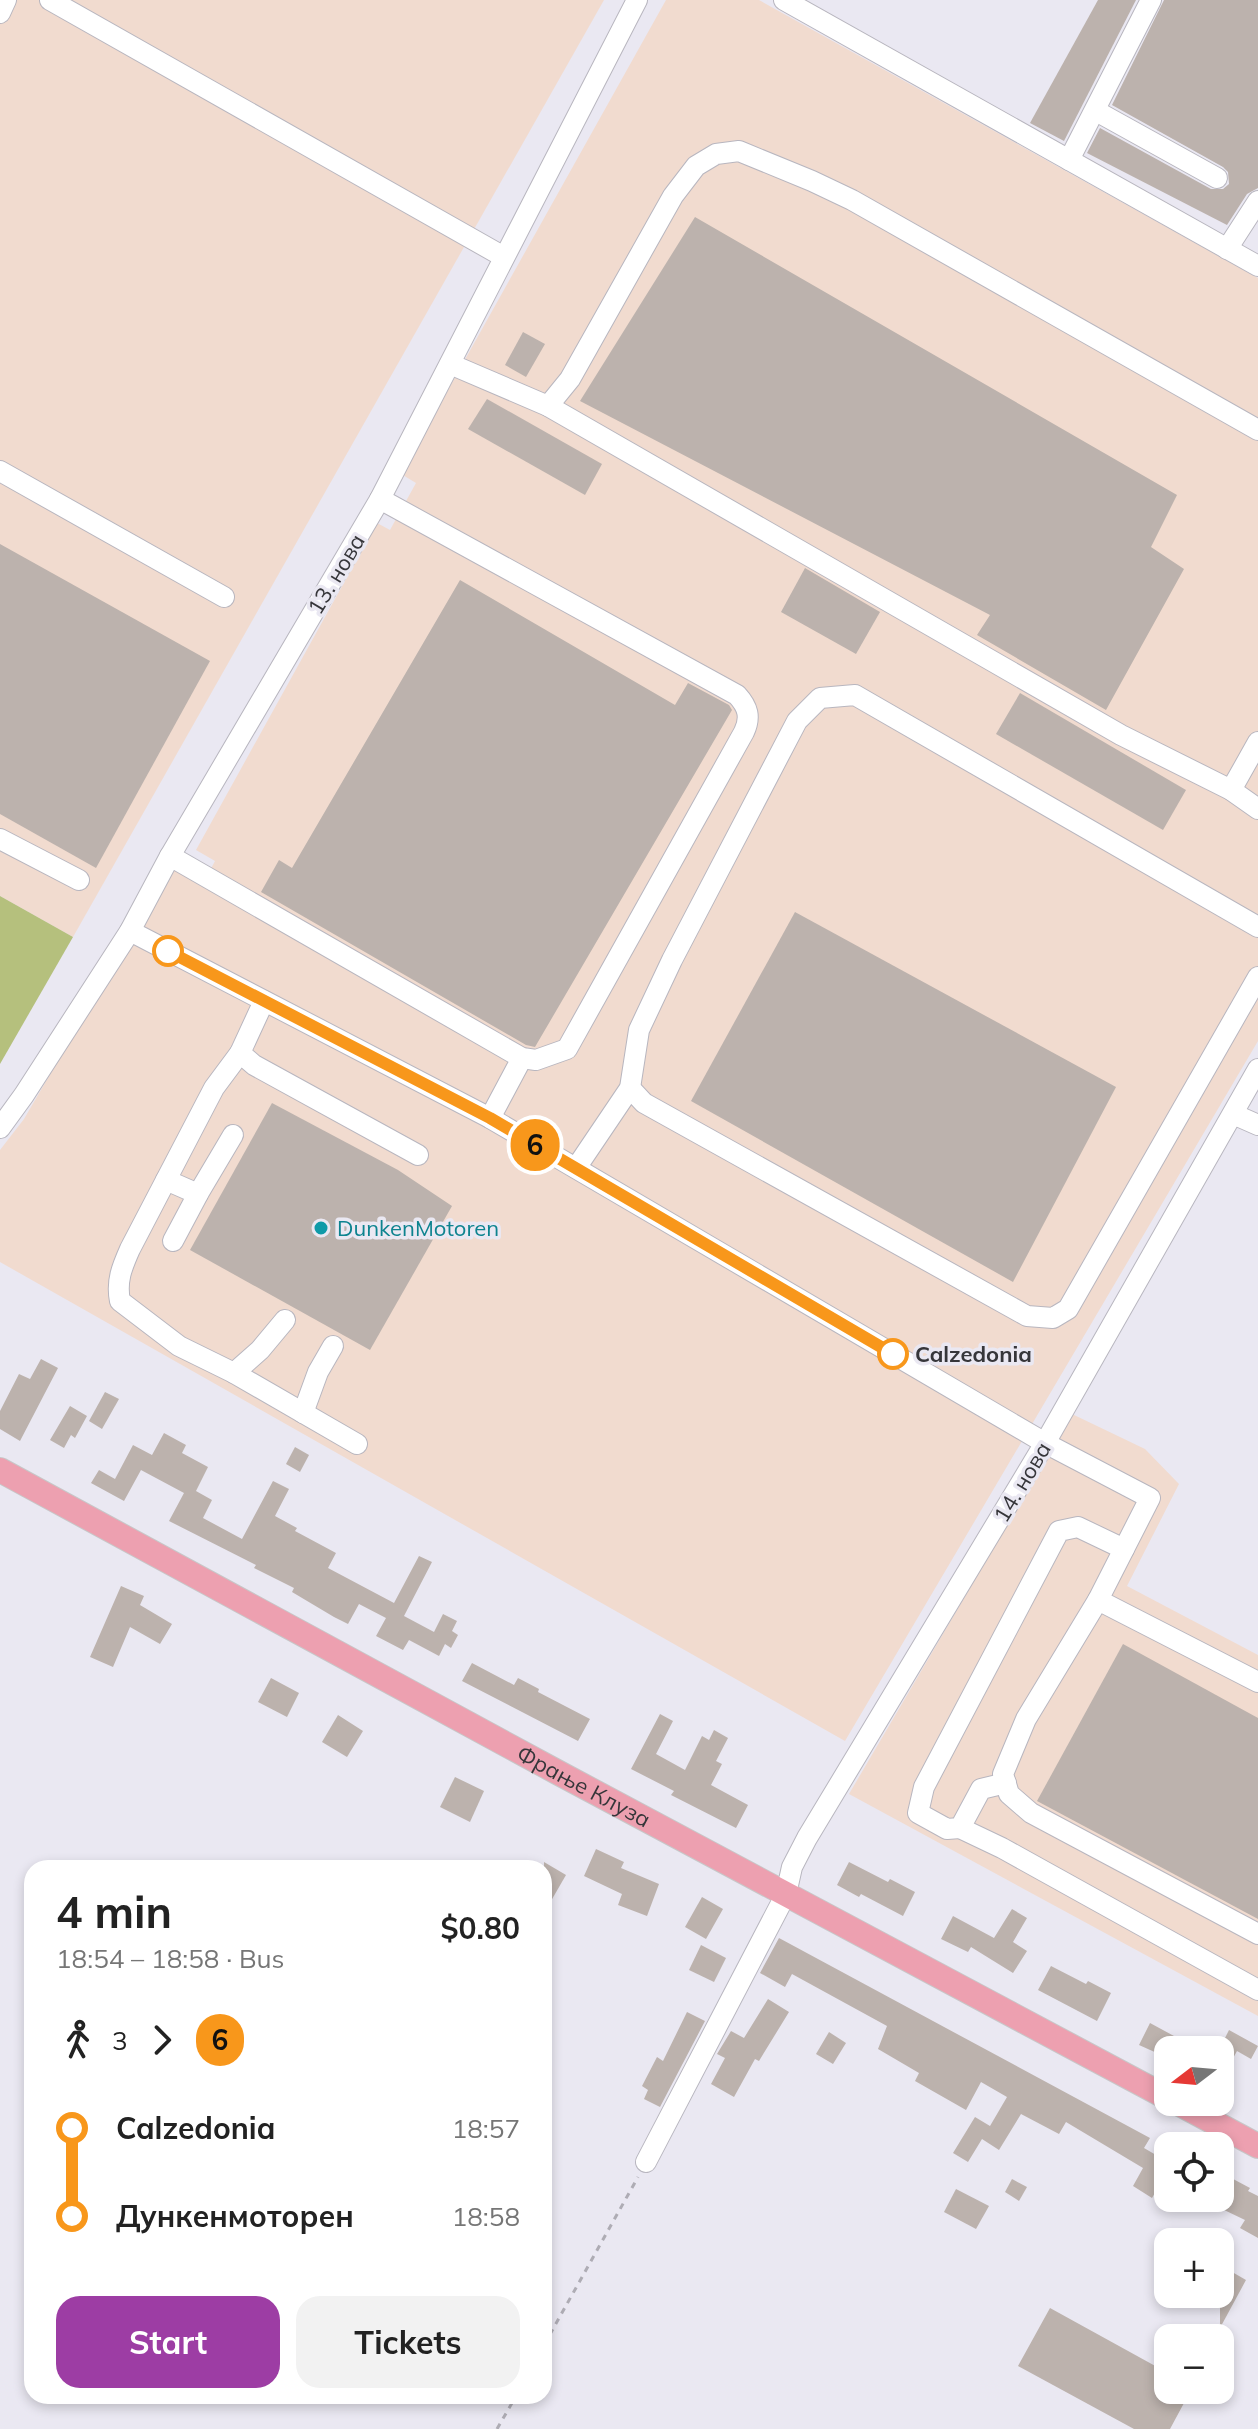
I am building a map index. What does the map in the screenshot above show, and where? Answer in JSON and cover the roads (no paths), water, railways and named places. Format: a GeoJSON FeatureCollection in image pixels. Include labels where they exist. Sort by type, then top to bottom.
{"type":"FeatureCollection","features":[{"type":"Feature","properties":{"kind":"main road","name":"Фрање Клуза"},"geometry":{"type":"LineString","coordinates":[[0,1470],[1154,2091]]}},
{"type":"Feature","properties":{"kind":"main road"},"geometry":{"type":"LineString","coordinates":[[1202,2116],[1258,2146]]}},
{"type":"Feature","properties":{"kind":"street"},"geometry":{"type":"LineString","coordinates":[[0,13],[6,0]]}},
{"type":"Feature","properties":{"kind":"street"},"geometry":{"type":"LineString","coordinates":[[50,0],[504,257]]}},
{"type":"Feature","properties":{"kind":"street","name":"13. нова"},"geometry":{"type":"LineString","coordinates":[[0,1128],[130,931],[170,856],[380,499],[637,0]]}},
{"type":"Feature","properties":{"kind":"street"},"geometry":{"type":"LineString","coordinates":[[784,0],[1258,266]]}},
{"type":"Feature","properties":{"kind":"street"},"geometry":{"type":"LineString","coordinates":[[1069,160],[1151,0]]}},
{"type":"Feature","properties":{"kind":"street"},"geometry":{"type":"LineString","coordinates":[[1096,111],[1217,178]]}},
{"type":"Feature","properties":{"kind":"street"},"geometry":{"type":"LineString","coordinates":[[548,406],[570,379],[673,196],[696,166],[716,154],[739,151],[852,200],[1258,430]]}},
{"type":"Feature","properties":{"kind":"street"},"geometry":{"type":"LineString","coordinates":[[1227,249],[1258,201]]}},
{"type":"Feature","properties":{"kind":"street"},"geometry":{"type":"LineString","coordinates":[[450,364],[548,406],[1121,735],[1231,790],[1258,809]]}},
{"type":"Feature","properties":{"kind":"street"},"geometry":{"type":"LineString","coordinates":[[0,471],[224,597]]}},
{"type":"Feature","properties":{"kind":"street"},"geometry":{"type":"LineString","coordinates":[[170,856],[522,1058],[536,1060],[567,1049],[744,732],[749,721],[747,706],[737,695],[380,499]]}},
{"type":"Feature","properties":{"kind":"street"},"geometry":{"type":"LineString","coordinates":[[576,1168],[630,1088],[639,1030],[672,960],[797,721],[820,698],[855,695],[1258,927]]}},
{"type":"Feature","properties":{"kind":"street"},"geometry":{"type":"LineString","coordinates":[[1231,790],[1258,742]]}},
{"type":"Feature","properties":{"kind":"street"},"geometry":{"type":"LineString","coordinates":[[0,839],[79,880]]}},
{"type":"Feature","properties":{"kind":"street"},"geometry":{"type":"LineString","coordinates":[[130,931],[490,1118],[1045,1443],[1150,1498],[1098,1600],[1026,1719],[1003,1774],[1009,1794],[1031,1813],[1258,1934]]}},
{"type":"Feature","properties":{"kind":"street"},"geometry":{"type":"LineString","coordinates":[[630,1088],[644,1103],[1027,1316],[1053,1318],[1068,1309],[1258,977]]}},
{"type":"Feature","properties":{"kind":"street"},"geometry":{"type":"LineString","coordinates":[[264,1001],[240,1053],[214,1088],[121,1269],[118,1288],[120,1301],[179,1346],[234,1373],[357,1444]]}},
{"type":"Feature","properties":{"kind":"street"},"geometry":{"type":"LineString","coordinates":[[240,1053],[254,1065],[418,1155]]}},
{"type":"Feature","properties":{"kind":"street"},"geometry":{"type":"LineString","coordinates":[[490,1118],[522,1058]]}},
{"type":"Feature","properties":{"kind":"street","name":"14. нова"},"geometry":{"type":"LineString","coordinates":[[646,2162],[786,1894],[792,1867],[807,1838],[1045,1443],[1258,1069]]}},
{"type":"Feature","properties":{"kind":"street"},"geometry":{"type":"LineString","coordinates":[[1233,1114],[1258,1125]]}},
{"type":"Feature","properties":{"kind":"street"},"geometry":{"type":"LineString","coordinates":[[173,1241],[233,1135]]}},
{"type":"Feature","properties":{"kind":"street"},"geometry":{"type":"LineString","coordinates":[[166,1180],[198,1194]]}},
{"type":"Feature","properties":{"kind":"street"},"geometry":{"type":"LineString","coordinates":[[234,1373],[260,1350],[285,1320]]}},
{"type":"Feature","properties":{"kind":"street"},"geometry":{"type":"LineString","coordinates":[[303,1413],[318,1372],[333,1346]]}},
{"type":"Feature","properties":{"kind":"street"},"geometry":{"type":"LineString","coordinates":[[1124,1549],[1078,1527],[1059,1531],[924,1787],[918,1813],[947,1829],[960,1828],[1258,1990]]}},
{"type":"Feature","properties":{"kind":"street"},"geometry":{"type":"LineString","coordinates":[[1098,1600],[1258,1682]]}},
{"type":"Feature","properties":{"kind":"street"},"geometry":{"type":"LineString","coordinates":[[960,1828],[981,1789],[1006,1783]]}},
{"type":"Feature","properties":{"kind":"place","name":"DunkenMotoren"},"geometry":{"type":"Point","coordinates":[321,1228]}},
{"type":"Feature","properties":{"kind":"place","name":"Calzedonia"},"geometry":{"type":"Point","coordinates":[893,1354]}}]}
